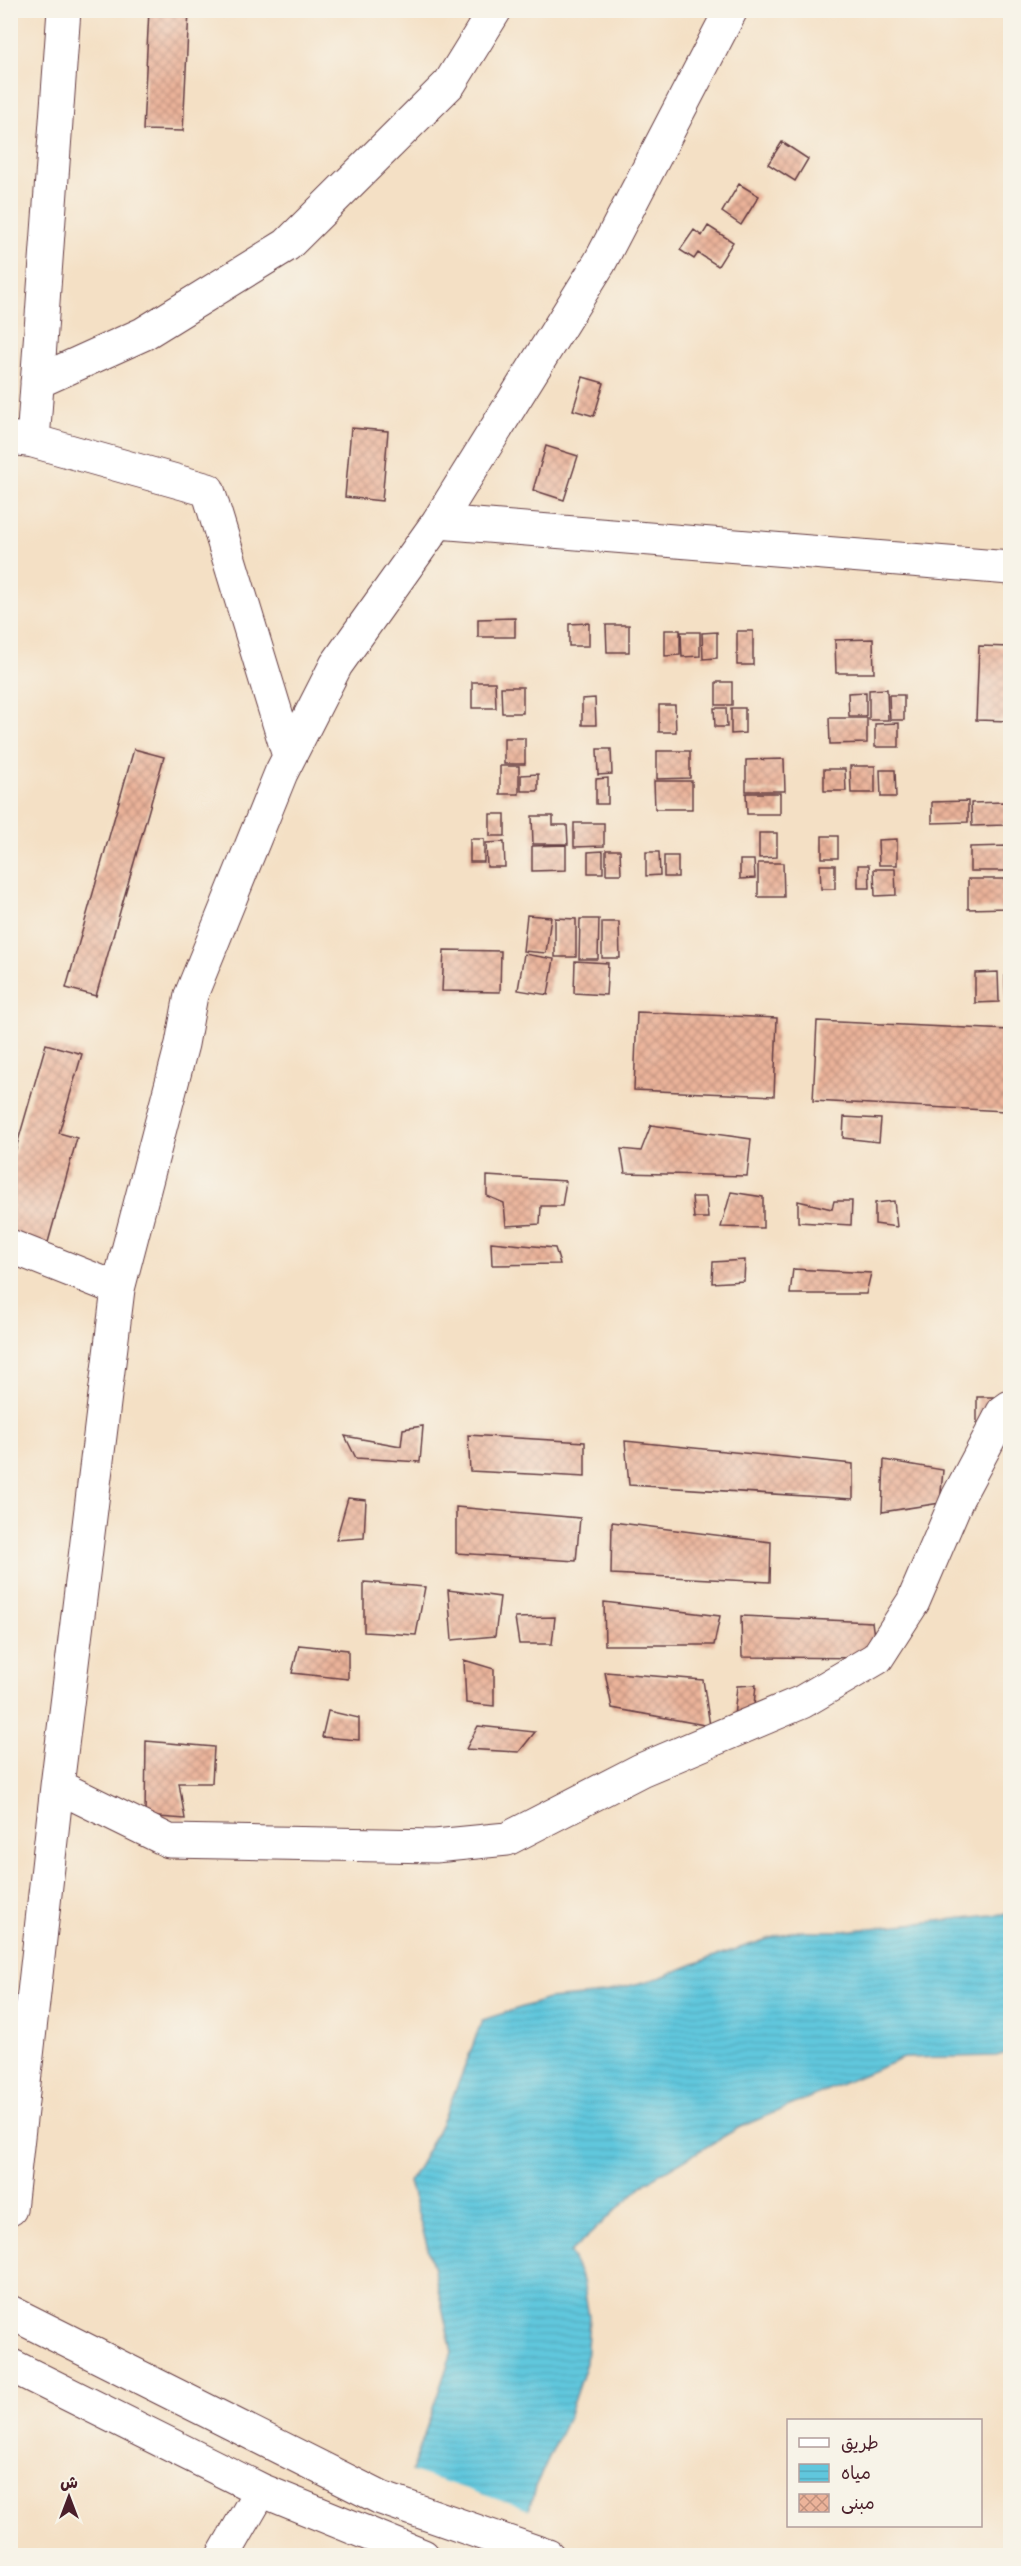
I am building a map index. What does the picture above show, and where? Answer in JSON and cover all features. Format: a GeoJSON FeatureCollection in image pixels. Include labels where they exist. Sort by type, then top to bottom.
{"type":"FeatureCollection","features":[{"type":"Feature","properties":{"kind":"street"},"geometry":{"type":"LineString","coordinates":[[64,10],[37,382],[22,440],[208,490],[289,756]]}},
{"type":"Feature","properties":{"kind":"street"},"geometry":{"type":"LineString","coordinates":[[37,382],[144,334],[287,245],[450,83],[495,10]]}},
{"type":"Feature","properties":{"kind":"street"},"geometry":{"type":"LineString","coordinates":[[10,2209],[57,1786],[118,1289],[182,1044],[191,995],[213,936],[289,756],[336,665],[438,522],[600,262],[731,10]]}},
{"type":"Feature","properties":{"kind":"street"},"geometry":{"type":"LineString","coordinates":[[438,522],[1011,568]]}},
{"type":"Feature","properties":{"kind":"street"},"geometry":{"type":"LineString","coordinates":[[10,1245],[118,1289]]}},
{"type":"Feature","properties":{"kind":"street"},"geometry":{"type":"LineString","coordinates":[[57,1786],[169,1841],[435,1846],[507,1839],[641,1770],[802,1702],[877,1658],[912,1602],[958,1497],[1003,1412],[1011,1407]]}},
{"type":"Feature","properties":{"kind":"street"},"geometry":{"type":"LineString","coordinates":[[10,2312],[381,2498],[548,2556]]}},
{"type":"Feature","properties":{"kind":"street"},"geometry":{"type":"LineString","coordinates":[[10,2365],[261,2490],[423,2556]]}},
{"type":"Feature","properties":{"kind":"street"},"geometry":{"type":"LineString","coordinates":[[223,2556],[261,2490]]}},
{"type":"Feature","properties":{"kind":"water"},"geometry":{"type":"Polygon","coordinates":[[[1010,1913],[1010,2052],[996,2056],[903,2058],[738,2128],[646,2182],[570,2253],[583,2281],[589,2317],[586,2363],[568,2417],[535,2487],[518,2555],[383,2556],[452,2352],[433,2266],[409,2182],[421,2163],[450,2103],[482,2020],[548,1999],[594,1995],[659,1978],[712,1957],[793,1931],[844,1931],[1010,1913]]]}},
{"type":"Feature","properties":{"kind":"pier"},"geometry":{"type":"Polygon","coordinates":[[[409,2470],[532,2511],[521,2556],[380,2555],[409,2470]]]}},
{"type":"Feature","properties":{"kind":"building"},"geometry":{"type":"Polygon","coordinates":[[[149,10],[189,10],[183,131],[143,130],[149,10]]]}},
{"type":"Feature","properties":{"kind":"building"},"geometry":{"type":"Polygon","coordinates":[[[782,142],[808,159],[795,181],[768,164],[782,142]]]}},
{"type":"Feature","properties":{"kind":"building"},"geometry":{"type":"Polygon","coordinates":[[[739,184],[759,196],[741,225],[722,212],[739,184]]]}},
{"type":"Feature","properties":{"kind":"building"},"geometry":{"type":"Polygon","coordinates":[[[708,226],[733,242],[718,266],[698,253],[694,259],[680,250],[694,230],[702,236],[708,226]]]}},
{"type":"Feature","properties":{"kind":"building"},"geometry":{"type":"Polygon","coordinates":[[[583,377],[604,383],[594,416],[573,410],[583,377]]]}},
{"type":"Feature","properties":{"kind":"building"},"geometry":{"type":"Polygon","coordinates":[[[351,428],[388,431],[382,501],[345,497],[351,428]]]}},
{"type":"Feature","properties":{"kind":"building"},"geometry":{"type":"Polygon","coordinates":[[[546,446],[578,456],[564,500],[533,490],[546,446]]]}},
{"type":"Feature","properties":{"kind":"building"},"geometry":{"type":"Polygon","coordinates":[[[515,618],[515,637],[478,637],[478,619],[515,618]]]}},
{"type":"Feature","properties":{"kind":"building"},"geometry":{"type":"Polygon","coordinates":[[[589,623],[589,646],[569,646],[569,624],[589,623]]]}},
{"type":"Feature","properties":{"kind":"building"},"geometry":{"type":"Polygon","coordinates":[[[606,625],[629,625],[629,652],[607,652],[606,625]]]}},
{"type":"Feature","properties":{"kind":"building"},"geometry":{"type":"Polygon","coordinates":[[[665,630],[680,630],[680,655],[665,656],[665,630]]]}},
{"type":"Feature","properties":{"kind":"building"},"geometry":{"type":"Polygon","coordinates":[[[737,631],[753,631],[753,665],[737,665],[737,631]]]}},
{"type":"Feature","properties":{"kind":"building"},"geometry":{"type":"Polygon","coordinates":[[[681,632],[700,632],[700,656],[682,657],[681,632]]]}},
{"type":"Feature","properties":{"kind":"building"},"geometry":{"type":"Polygon","coordinates":[[[717,632],[717,658],[703,659],[702,633],[717,632]]]}},
{"type":"Feature","properties":{"kind":"building"},"geometry":{"type":"Polygon","coordinates":[[[873,639],[874,673],[836,673],[835,640],[873,639]]]}},
{"type":"Feature","properties":{"kind":"building"},"geometry":{"type":"Polygon","coordinates":[[[979,646],[1010,647],[1010,721],[976,720],[979,646]]]}},
{"type":"Feature","properties":{"kind":"building"},"geometry":{"type":"Polygon","coordinates":[[[472,682],[495,682],[496,708],[472,708],[472,682]]]}},
{"type":"Feature","properties":{"kind":"building"},"geometry":{"type":"Polygon","coordinates":[[[716,682],[732,682],[732,705],[716,705],[716,682]]]}},
{"type":"Feature","properties":{"kind":"building"},"geometry":{"type":"Polygon","coordinates":[[[501,687],[523,687],[523,713],[502,713],[501,687]]]}},
{"type":"Feature","properties":{"kind":"building"},"geometry":{"type":"Polygon","coordinates":[[[887,689],[888,720],[869,720],[869,690],[887,689]]]}},
{"type":"Feature","properties":{"kind":"building"},"geometry":{"type":"Polygon","coordinates":[[[866,692],[866,716],[849,716],[848,693],[866,692]]]}},
{"type":"Feature","properties":{"kind":"building"},"geometry":{"type":"Polygon","coordinates":[[[889,695],[904,695],[904,720],[890,720],[889,695]]]}},
{"type":"Feature","properties":{"kind":"building"},"geometry":{"type":"Polygon","coordinates":[[[595,698],[596,725],[582,725],[582,699],[595,698]]]}},
{"type":"Feature","properties":{"kind":"building"},"geometry":{"type":"Polygon","coordinates":[[[659,705],[675,705],[676,732],[659,732],[659,705]]]}},
{"type":"Feature","properties":{"kind":"building"},"geometry":{"type":"Polygon","coordinates":[[[714,708],[726,708],[727,727],[715,727],[714,708]]]}},
{"type":"Feature","properties":{"kind":"building"},"geometry":{"type":"Polygon","coordinates":[[[731,708],[745,708],[745,733],[731,734],[731,708]]]}},
{"type":"Feature","properties":{"kind":"building"},"geometry":{"type":"Polygon","coordinates":[[[829,718],[867,718],[867,743],[830,744],[829,718]]]}},
{"type":"Feature","properties":{"kind":"building"},"geometry":{"type":"Polygon","coordinates":[[[899,723],[899,747],[875,747],[875,724],[899,723]]]}},
{"type":"Feature","properties":{"kind":"building"},"geometry":{"type":"Polygon","coordinates":[[[504,738],[525,738],[525,764],[504,764],[504,738]]]}},
{"type":"Feature","properties":{"kind":"building"},"geometry":{"type":"Polygon","coordinates":[[[134,749],[164,757],[96,996],[66,988],[134,749]]]}},
{"type":"Feature","properties":{"kind":"building"},"geometry":{"type":"Polygon","coordinates":[[[597,749],[611,749],[612,774],[598,775],[597,749]]]}},
{"type":"Feature","properties":{"kind":"building"},"geometry":{"type":"Polygon","coordinates":[[[657,751],[690,751],[690,778],[657,779],[657,751]]]}},
{"type":"Feature","properties":{"kind":"building"},"geometry":{"type":"Polygon","coordinates":[[[784,759],[785,791],[746,791],[746,760],[784,759]]]}},
{"type":"Feature","properties":{"kind":"building"},"geometry":{"type":"Polygon","coordinates":[[[500,766],[519,766],[519,794],[500,794],[500,766]]]}},
{"type":"Feature","properties":{"kind":"building"},"geometry":{"type":"Polygon","coordinates":[[[850,766],[875,766],[875,793],[851,793],[850,766]]]}},
{"type":"Feature","properties":{"kind":"building"},"geometry":{"type":"Polygon","coordinates":[[[824,769],[845,769],[846,791],[824,791],[824,769]]]}},
{"type":"Feature","properties":{"kind":"building"},"geometry":{"type":"Polygon","coordinates":[[[880,770],[895,770],[896,797],[881,797],[880,770]]]}},
{"type":"Feature","properties":{"kind":"building"},"geometry":{"type":"Polygon","coordinates":[[[538,774],[538,791],[521,791],[521,775],[538,774]]]}},
{"type":"Feature","properties":{"kind":"building"},"geometry":{"type":"Polygon","coordinates":[[[608,778],[608,804],[596,804],[596,779],[608,778]]]}},
{"type":"Feature","properties":{"kind":"building"},"geometry":{"type":"Polygon","coordinates":[[[654,781],[692,781],[692,809],[655,809],[654,781]]]}},
{"type":"Feature","properties":{"kind":"building"},"geometry":{"type":"Polygon","coordinates":[[[746,793],[780,793],[780,814],[747,814],[746,793]]]}},
{"type":"Feature","properties":{"kind":"building"},"geometry":{"type":"Polygon","coordinates":[[[968,801],[968,822],[932,823],[932,802],[968,801]]]}},
{"type":"Feature","properties":{"kind":"building"},"geometry":{"type":"Polygon","coordinates":[[[1005,802],[1005,825],[972,826],[971,803],[1005,802]]]}},
{"type":"Feature","properties":{"kind":"building"},"geometry":{"type":"Polygon","coordinates":[[[490,814],[505,814],[505,836],[490,836],[490,814]]]}},
{"type":"Feature","properties":{"kind":"building"},"geometry":{"type":"Polygon","coordinates":[[[532,816],[553,816],[553,825],[567,825],[568,844],[533,844],[532,816]]]}},
{"type":"Feature","properties":{"kind":"building"},"geometry":{"type":"Polygon","coordinates":[[[574,823],[604,823],[604,846],[574,847],[574,823]]]}},
{"type":"Feature","properties":{"kind":"building"},"geometry":{"type":"Polygon","coordinates":[[[759,833],[777,833],[777,857],[759,858],[759,833]]]}},
{"type":"Feature","properties":{"kind":"building"},"geometry":{"type":"Polygon","coordinates":[[[822,836],[838,836],[838,858],[822,858],[822,836]]]}},
{"type":"Feature","properties":{"kind":"building"},"geometry":{"type":"Polygon","coordinates":[[[470,839],[484,839],[484,862],[470,862],[470,839]]]}},
{"type":"Feature","properties":{"kind":"building"},"geometry":{"type":"Polygon","coordinates":[[[897,839],[897,865],[879,865],[878,840],[897,839]]]}},
{"type":"Feature","properties":{"kind":"building"},"geometry":{"type":"Polygon","coordinates":[[[504,842],[505,867],[487,867],[486,843],[504,842]]]}},
{"type":"Feature","properties":{"kind":"building"},"geometry":{"type":"Polygon","coordinates":[[[566,845],[566,870],[532,871],[532,846],[566,845]]]}},
{"type":"Feature","properties":{"kind":"building"},"geometry":{"type":"Polygon","coordinates":[[[1009,846],[1009,871],[970,871],[970,847],[1009,846]]]}},
{"type":"Feature","properties":{"kind":"building"},"geometry":{"type":"Polygon","coordinates":[[[606,850],[620,850],[621,874],[606,874],[606,850]]]}},
{"type":"Feature","properties":{"kind":"building"},"geometry":{"type":"Polygon","coordinates":[[[603,851],[603,873],[588,873],[588,852],[603,851]]]}},
{"type":"Feature","properties":{"kind":"building"},"geometry":{"type":"Polygon","coordinates":[[[646,852],[659,852],[660,875],[646,876],[646,852]]]}},
{"type":"Feature","properties":{"kind":"building"},"geometry":{"type":"Polygon","coordinates":[[[664,856],[678,856],[678,877],[664,877],[664,856]]]}},
{"type":"Feature","properties":{"kind":"building"},"geometry":{"type":"Polygon","coordinates":[[[740,860],[754,860],[755,878],[740,879],[740,860]]]}},
{"type":"Feature","properties":{"kind":"building"},"geometry":{"type":"Polygon","coordinates":[[[758,863],[783,863],[784,897],[758,897],[758,863]]]}},
{"type":"Feature","properties":{"kind":"building"},"geometry":{"type":"Polygon","coordinates":[[[820,865],[835,865],[835,889],[821,889],[820,865]]]}},
{"type":"Feature","properties":{"kind":"building"},"geometry":{"type":"Polygon","coordinates":[[[858,865],[869,865],[870,888],[858,888],[858,865]]]}},
{"type":"Feature","properties":{"kind":"building"},"geometry":{"type":"Polygon","coordinates":[[[874,869],[895,869],[896,895],[875,896],[874,869]]]}},
{"type":"Feature","properties":{"kind":"building"},"geometry":{"type":"Polygon","coordinates":[[[968,879],[1007,879],[1007,908],[968,909],[968,879]]]}},
{"type":"Feature","properties":{"kind":"building"},"geometry":{"type":"Polygon","coordinates":[[[527,915],[551,917],[546,953],[523,951],[527,915]]]}},
{"type":"Feature","properties":{"kind":"building"},"geometry":{"type":"Polygon","coordinates":[[[555,918],[576,919],[576,957],[555,957],[555,918]]]}},
{"type":"Feature","properties":{"kind":"building"},"geometry":{"type":"Polygon","coordinates":[[[580,919],[599,919],[598,959],[579,959],[580,919]]]}},
{"type":"Feature","properties":{"kind":"building"},"geometry":{"type":"Polygon","coordinates":[[[602,922],[619,922],[620,958],[602,958],[602,922]]]}},
{"type":"Feature","properties":{"kind":"building"},"geometry":{"type":"Polygon","coordinates":[[[444,950],[501,951],[500,992],[442,991],[444,950]]]}},
{"type":"Feature","properties":{"kind":"building"},"geometry":{"type":"Polygon","coordinates":[[[524,954],[554,959],[548,995],[518,990],[524,954]]]}},
{"type":"Feature","properties":{"kind":"building"},"geometry":{"type":"Polygon","coordinates":[[[575,961],[608,963],[606,995],[574,993],[575,961]]]}},
{"type":"Feature","properties":{"kind":"building"},"geometry":{"type":"Polygon","coordinates":[[[998,972],[999,1002],[975,1003],[975,973],[998,972]]]}},
{"type":"Feature","properties":{"kind":"building"},"geometry":{"type":"Polygon","coordinates":[[[1005,976],[1010,976],[1010,1001],[1006,1001],[1005,976]]]}},
{"type":"Feature","properties":{"kind":"building"},"geometry":{"type":"Polygon","coordinates":[[[637,1012],[777,1018],[774,1096],[634,1090],[637,1012]]]}},
{"type":"Feature","properties":{"kind":"building"},"geometry":{"type":"Polygon","coordinates":[[[817,1021],[1009,1030],[1005,1111],[813,1101],[817,1021]]]}},
{"type":"Feature","properties":{"kind":"building"},"geometry":{"type":"Polygon","coordinates":[[[46,1044],[82,1054],[59,1133],[77,1138],[47,1246],[10,1236],[10,1169],[46,1044]]]}},
{"type":"Feature","properties":{"kind":"building"},"geometry":{"type":"Polygon","coordinates":[[[844,1117],[881,1119],[879,1142],[843,1138],[844,1117]]]}},
{"type":"Feature","properties":{"kind":"building"},"geometry":{"type":"Polygon","coordinates":[[[651,1125],[751,1139],[747,1176],[625,1173],[621,1149],[641,1151],[651,1125]]]}},
{"type":"Feature","properties":{"kind":"building"},"geometry":{"type":"Polygon","coordinates":[[[487,1176],[566,1181],[562,1206],[541,1206],[540,1224],[506,1226],[504,1203],[487,1196],[487,1176]]]}},
{"type":"Feature","properties":{"kind":"building"},"geometry":{"type":"Polygon","coordinates":[[[731,1192],[763,1197],[763,1228],[721,1227],[731,1192]]]}},
{"type":"Feature","properties":{"kind":"building"},"geometry":{"type":"Polygon","coordinates":[[[692,1197],[706,1197],[708,1218],[694,1218],[692,1197]]]}},
{"type":"Feature","properties":{"kind":"building"},"geometry":{"type":"Polygon","coordinates":[[[798,1201],[832,1209],[834,1201],[852,1201],[851,1225],[798,1222],[798,1201]]]}},
{"type":"Feature","properties":{"kind":"building"},"geometry":{"type":"Polygon","coordinates":[[[894,1201],[897,1227],[875,1224],[875,1203],[894,1201]]]}},
{"type":"Feature","properties":{"kind":"building"},"geometry":{"type":"Polygon","coordinates":[[[491,1242],[555,1248],[560,1264],[492,1265],[491,1242]]]}},
{"type":"Feature","properties":{"kind":"building"},"geometry":{"type":"Polygon","coordinates":[[[745,1260],[744,1281],[712,1283],[713,1262],[745,1260]]]}},
{"type":"Feature","properties":{"kind":"building"},"geometry":{"type":"Polygon","coordinates":[[[793,1269],[871,1273],[866,1294],[790,1294],[793,1269]]]}},
{"type":"Feature","properties":{"kind":"building"},"geometry":{"type":"Polygon","coordinates":[[[977,1397],[1009,1397],[977,1429],[977,1397]]]}},
{"type":"Feature","properties":{"kind":"building"},"geometry":{"type":"Polygon","coordinates":[[[423,1426],[420,1462],[356,1458],[345,1436],[401,1446],[403,1429],[423,1426]]]}},
{"type":"Feature","properties":{"kind":"building"},"geometry":{"type":"Polygon","coordinates":[[[468,1435],[585,1442],[585,1477],[470,1471],[468,1435]]]}},
{"type":"Feature","properties":{"kind":"building"},"geometry":{"type":"Polygon","coordinates":[[[625,1441],[853,1464],[853,1499],[629,1485],[625,1441]]]}},
{"type":"Feature","properties":{"kind":"building"},"geometry":{"type":"Polygon","coordinates":[[[884,1460],[943,1470],[940,1503],[882,1512],[884,1460]]]}},
{"type":"Feature","properties":{"kind":"building"},"geometry":{"type":"Polygon","coordinates":[[[348,1498],[366,1500],[364,1538],[336,1540],[348,1498]]]}},
{"type":"Feature","properties":{"kind":"building"},"geometry":{"type":"Polygon","coordinates":[[[456,1507],[580,1518],[576,1561],[456,1553],[456,1507]]]}},
{"type":"Feature","properties":{"kind":"building"},"geometry":{"type":"Polygon","coordinates":[[[612,1522],[771,1542],[770,1582],[611,1574],[612,1522]]]}},
{"type":"Feature","properties":{"kind":"building"},"geometry":{"type":"Polygon","coordinates":[[[364,1582],[425,1587],[416,1635],[364,1632],[364,1582]]]}},
{"type":"Feature","properties":{"kind":"building"},"geometry":{"type":"Polygon","coordinates":[[[448,1590],[500,1597],[495,1636],[452,1640],[448,1590]]]}},
{"type":"Feature","properties":{"kind":"building"},"geometry":{"type":"Polygon","coordinates":[[[604,1602],[720,1616],[714,1645],[605,1645],[604,1602]]]}},
{"type":"Feature","properties":{"kind":"building"},"geometry":{"type":"Polygon","coordinates":[[[741,1616],[872,1622],[877,1658],[742,1657],[741,1616]]]}},
{"type":"Feature","properties":{"kind":"building"},"geometry":{"type":"Polygon","coordinates":[[[555,1617],[552,1644],[519,1644],[515,1618],[555,1617]]]}},
{"type":"Feature","properties":{"kind":"building"},"geometry":{"type":"Polygon","coordinates":[[[299,1645],[348,1650],[348,1679],[292,1673],[299,1645]]]}},
{"type":"Feature","properties":{"kind":"building"},"geometry":{"type":"Polygon","coordinates":[[[464,1660],[494,1669],[494,1706],[466,1703],[464,1660]]]}},
{"type":"Feature","properties":{"kind":"building"},"geometry":{"type":"Polygon","coordinates":[[[605,1672],[703,1680],[710,1726],[612,1708],[605,1672]]]}},
{"type":"Feature","properties":{"kind":"building"},"geometry":{"type":"Polygon","coordinates":[[[756,1685],[753,1715],[734,1717],[737,1686],[756,1685]]]}},
{"type":"Feature","properties":{"kind":"building"},"geometry":{"type":"Polygon","coordinates":[[[328,1711],[359,1718],[359,1740],[322,1737],[328,1711]]]}},
{"type":"Feature","properties":{"kind":"building"},"geometry":{"type":"Polygon","coordinates":[[[478,1726],[535,1732],[519,1752],[466,1749],[478,1726]]]}},
{"type":"Feature","properties":{"kind":"building"},"geometry":{"type":"Polygon","coordinates":[[[146,1741],[214,1747],[212,1783],[179,1783],[185,1819],[145,1816],[146,1741]]]}}]}
